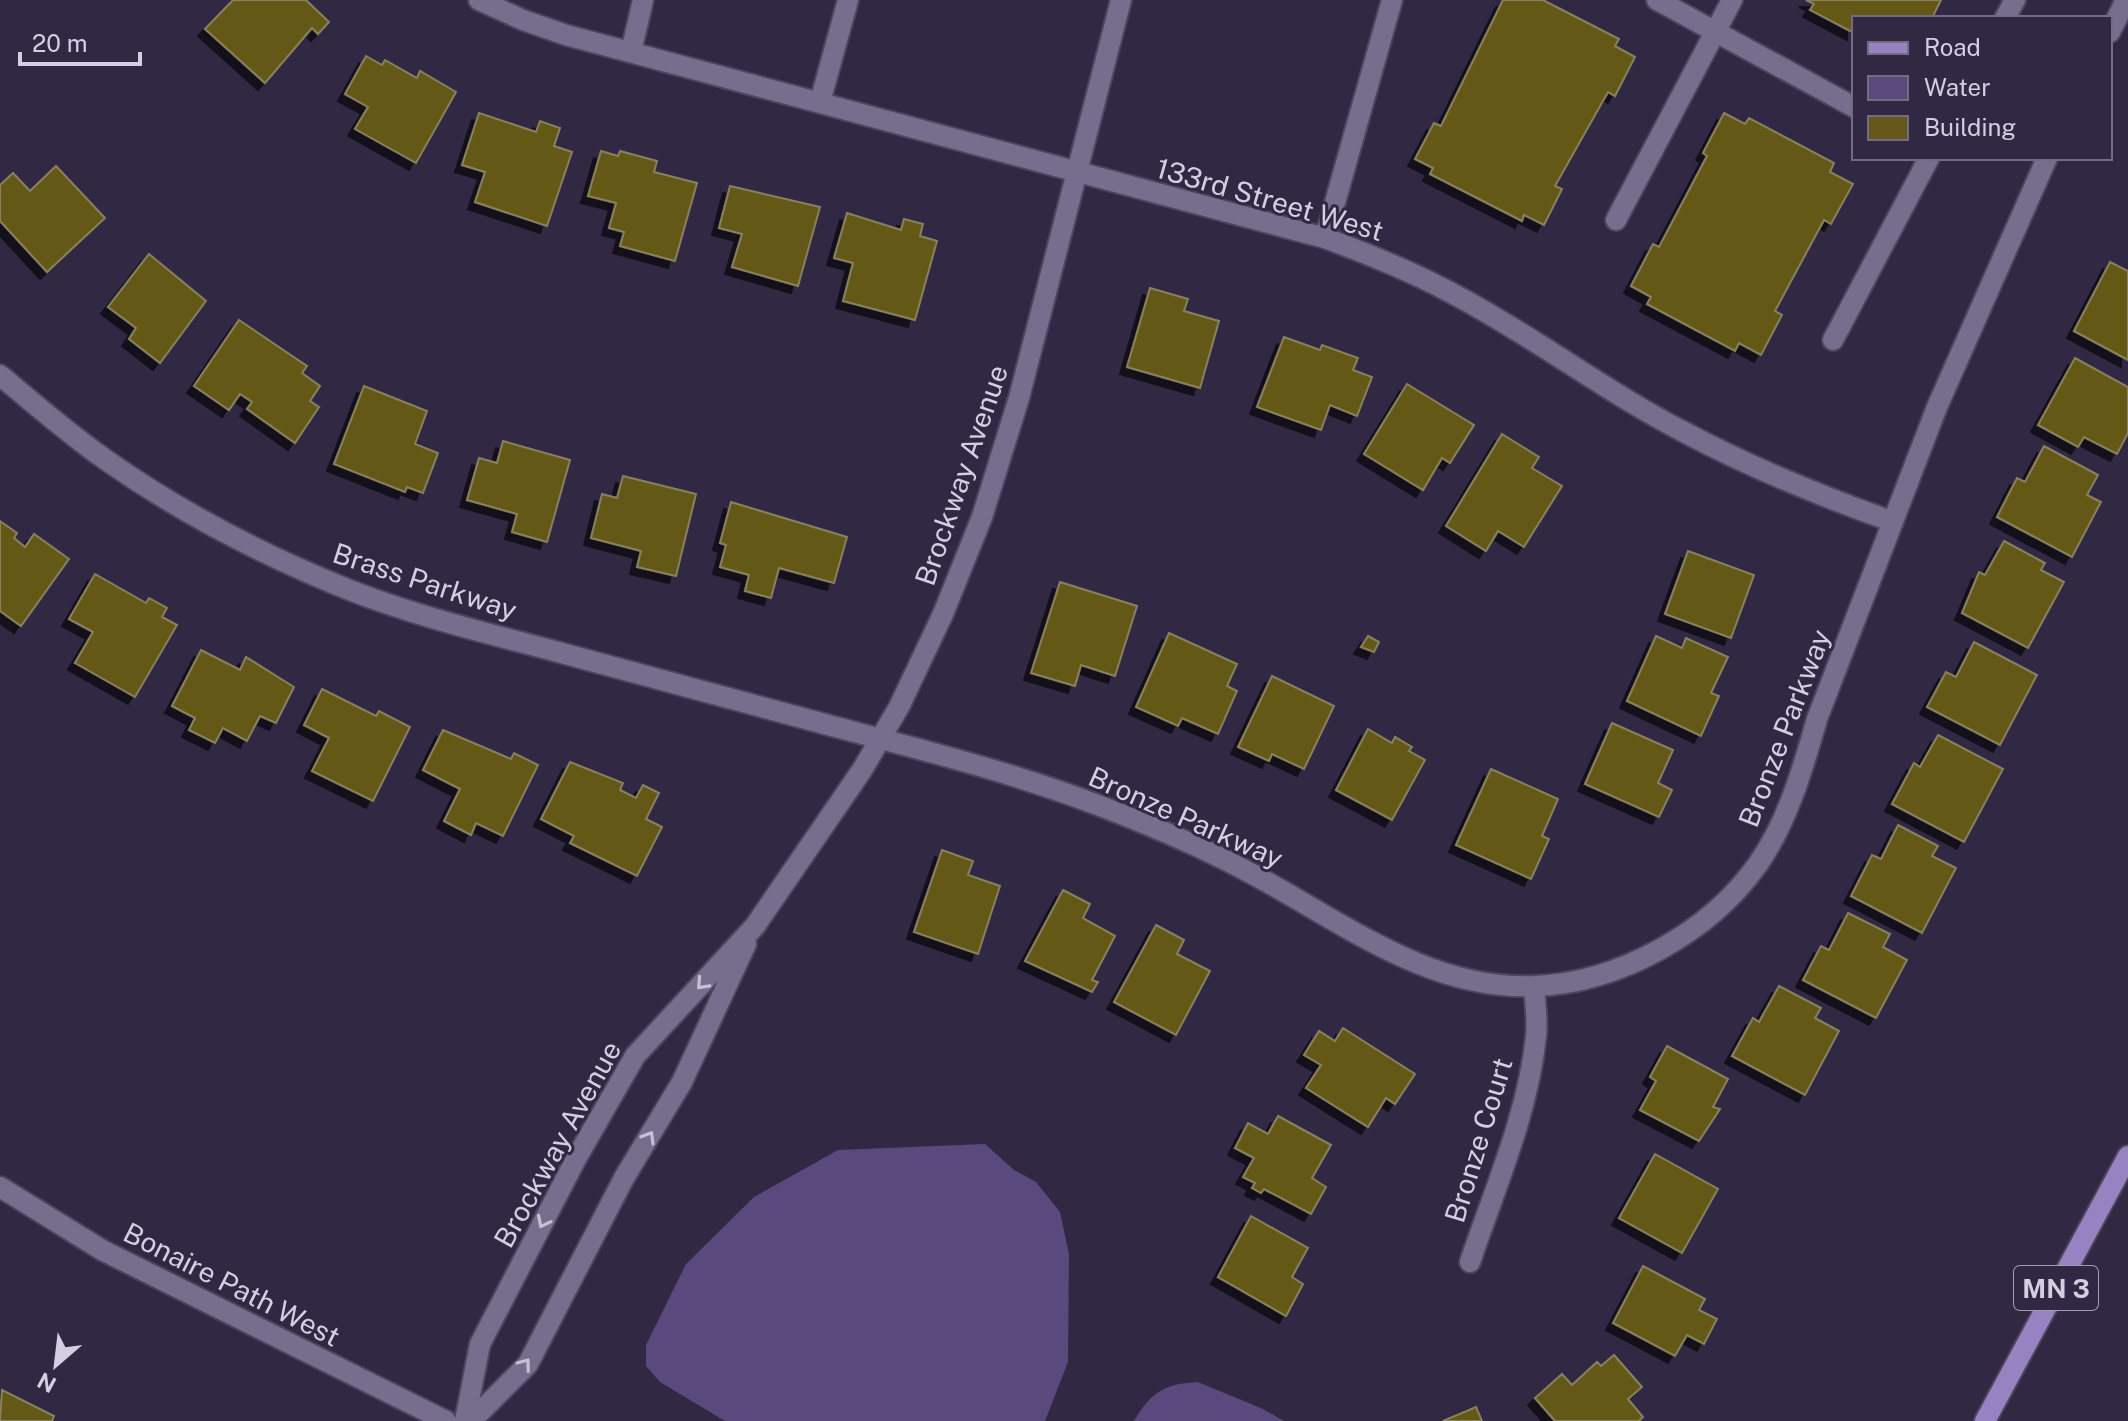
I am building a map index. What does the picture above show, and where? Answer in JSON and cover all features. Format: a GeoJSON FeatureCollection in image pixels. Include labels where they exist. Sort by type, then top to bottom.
{"type":"FeatureCollection","features":[{"type":"Feature","properties":{"kind":"main road","name":"MN 3"},"geometry":{"type":"LineString","coordinates":[[1985,1421],[2128,1156]]}},
{"type":"Feature","properties":{"kind":"street","name":"133rd Street West"},"geometry":{"type":"LineString","coordinates":[[479,0],[523,20],[631,52],[1325,238],[1404,269],[1460,297],[1682,431],[1799,485],[1891,521]]}},
{"type":"Feature","properties":{"kind":"street"},"geometry":{"type":"LineString","coordinates":[[631,52],[643,0]]}},
{"type":"Feature","properties":{"kind":"street"},"geometry":{"type":"LineString","coordinates":[[820,102],[848,0]]}},
{"type":"Feature","properties":{"kind":"street","name":"Brockway Avenue"},"geometry":{"type":"LineString","coordinates":[[465,1421],[480,1344],[577,1157],[635,1056],[755,926],[862,770],[899,707],[943,614],[982,517],[1019,398],[1121,0]]}},
{"type":"Feature","properties":{"kind":"street"},"geometry":{"type":"LineString","coordinates":[[1325,238],[1392,0]]}},
{"type":"Feature","properties":{"kind":"street"},"geometry":{"type":"LineString","coordinates":[[1657,0],[1852,106]]}},
{"type":"Feature","properties":{"kind":"street"},"geometry":{"type":"LineString","coordinates":[[1616,220],[1732,0]]}},
{"type":"Feature","properties":{"kind":"street"},"geometry":{"type":"LineString","coordinates":[[2112,28],[2126,0]]}},
{"type":"Feature","properties":{"kind":"street"},"geometry":{"type":"LineString","coordinates":[[1833,340],[1928,160]]}},
{"type":"Feature","properties":{"kind":"street","name":"Bronze Parkway"},"geometry":{"type":"LineString","coordinates":[[879,738],[926,749],[1059,792],[1154,828],[1248,871],[1410,962],[1448,975],[1534,987],[1615,970],[1657,951],[1732,897],[1760,861],[1781,824],[1891,521],[1937,407],[2046,160]]}},
{"type":"Feature","properties":{"kind":"street","name":"Brass Parkway"},"geometry":{"type":"LineString","coordinates":[[0,375],[108,462],[257,548],[350,590],[460,625],[879,738]]}},
{"type":"Feature","properties":{"kind":"street","name":"Brockway Avenue"},"geometry":{"type":"LineString","coordinates":[[471,1421],[528,1364],[624,1178],[682,1082],[755,926]]}},
{"type":"Feature","properties":{"kind":"street","name":"Bronze Court"},"geometry":{"type":"LineString","coordinates":[[1470,1262],[1519,1119],[1530,1076],[1537,1032],[1534,987]]}},
{"type":"Feature","properties":{"kind":"street","name":"Bonaire Path West"},"geometry":{"type":"LineString","coordinates":[[0,1187],[115,1257],[446,1421]]}},
{"type":"Feature","properties":{"kind":"water"},"geometry":{"type":"Polygon","coordinates":[[[985,1144],[1014,1170],[1036,1182],[1060,1212],[1069,1254],[1068,1362],[1045,1421],[725,1421],[660,1382],[646,1366],[646,1345],[686,1264],[754,1197],[838,1150],[985,1144]]]}},
{"type":"Feature","properties":{"kind":"water"},"geometry":{"type":"Polygon","coordinates":[[[1198,1382],[1284,1421],[1134,1421],[1146,1403],[1160,1391],[1198,1382]]]}},
{"type":"Feature","properties":{"kind":"building"},"geometry":{"type":"Polygon","coordinates":[[[233,0],[306,0],[329,22],[318,34],[312,28],[265,83],[205,29],[233,0]]]}},
{"type":"Feature","properties":{"kind":"building"},"geometry":{"type":"Polygon","coordinates":[[[1503,0],[1543,0],[1619,39],[1615,46],[1635,57],[1615,96],[1608,92],[1555,186],[1562,189],[1544,225],[1524,215],[1522,221],[1430,174],[1433,168],[1415,159],[1434,123],[1441,126],[1503,0]]]}},
{"type":"Feature","properties":{"kind":"building"},"geometry":{"type":"Polygon","coordinates":[[[1806,0],[1941,0],[1933,16],[1852,16],[1852,32],[1810,10],[1814,4],[1806,0]]]}},
{"type":"Feature","properties":{"kind":"building"},"geometry":{"type":"Polygon","coordinates":[[[366,56],[382,65],[385,60],[417,78],[420,71],[456,92],[416,163],[355,129],[368,107],[345,94],[366,56]]]}},
{"type":"Feature","properties":{"kind":"building"},"geometry":{"type":"Polygon","coordinates":[[[479,113],[536,132],[540,121],[560,128],[554,146],[572,152],[547,226],[475,202],[485,172],[462,165],[479,113]]]}},
{"type":"Feature","properties":{"kind":"building"},"geometry":{"type":"Polygon","coordinates":[[[1724,113],[1745,124],[1749,118],[1834,163],[1830,172],[1853,184],[1831,224],[1824,220],[1775,311],[1782,315],[1761,355],[1739,343],[1735,351],[1647,304],[1651,297],[1631,286],[1653,244],[1659,247],[1707,156],[1703,153],[1724,113]]]}},
{"type":"Feature","properties":{"kind":"building"},"geometry":{"type":"Polygon","coordinates":[[[601,151],[618,156],[620,151],[657,161],[654,172],[697,183],[675,261],[620,246],[624,232],[609,228],[616,203],[588,196],[601,151]]]}},
{"type":"Feature","properties":{"kind":"building"},"geometry":{"type":"Polygon","coordinates":[[[56,166],[105,218],[47,272],[0,221],[0,185],[13,173],[30,191],[56,166]]]}},
{"type":"Feature","properties":{"kind":"building"},"geometry":{"type":"Polygon","coordinates":[[[730,186],[820,207],[798,286],[732,267],[742,234],[719,228],[730,186]]]}},
{"type":"Feature","properties":{"kind":"building"},"geometry":{"type":"Polygon","coordinates":[[[847,213],[901,230],[904,219],[923,224],[920,236],[937,241],[915,320],[843,301],[853,263],[834,258],[847,213]]]}},
{"type":"Feature","properties":{"kind":"building"},"geometry":{"type":"Polygon","coordinates":[[[149,254],[206,301],[160,363],[129,339],[136,328],[108,307],[149,254]]]}},
{"type":"Feature","properties":{"kind":"building"},"geometry":{"type":"Polygon","coordinates":[[[2110,262],[2128,271],[2128,360],[2074,331],[2110,262]]]}},
{"type":"Feature","properties":{"kind":"building"},"geometry":{"type":"Polygon","coordinates":[[[1150,288],[1188,299],[1184,311],[1219,321],[1200,388],[1127,367],[1150,288]]]}},
{"type":"Feature","properties":{"kind":"building"},"geometry":{"type":"Polygon","coordinates":[[[239,320],[307,366],[302,373],[320,386],[310,401],[319,407],[295,443],[247,409],[252,402],[240,394],[229,410],[194,386],[239,320]]]}},
{"type":"Feature","properties":{"kind":"building"},"geometry":{"type":"Polygon","coordinates":[[[1284,337],[1320,350],[1322,345],[1358,358],[1353,370],[1372,377],[1357,416],[1330,405],[1321,430],[1257,407],[1284,337]]]}},
{"type":"Feature","properties":{"kind":"building"},"geometry":{"type":"Polygon","coordinates":[[[2075,358],[2128,387],[2128,433],[2117,454],[2084,437],[2078,447],[2038,425],[2075,358]]]}},
{"type":"Feature","properties":{"kind":"building"},"geometry":{"type":"Polygon","coordinates":[[[1407,384],[1474,425],[1450,463],[1442,458],[1423,490],[1364,454],[1407,384]]]}},
{"type":"Feature","properties":{"kind":"building"},"geometry":{"type":"Polygon","coordinates":[[[364,386],[427,411],[415,444],[438,453],[423,493],[407,487],[405,492],[334,464],[364,386]]]}},
{"type":"Feature","properties":{"kind":"building"},"geometry":{"type":"Polygon","coordinates":[[[1502,434],[1539,457],[1532,468],[1562,486],[1524,547],[1498,531],[1486,551],[1446,526],[1502,434]]]}},
{"type":"Feature","properties":{"kind":"building"},"geometry":{"type":"Polygon","coordinates":[[[503,441],[570,460],[547,542],[512,532],[517,514],[467,500],[479,458],[497,463],[503,441]]]}},
{"type":"Feature","properties":{"kind":"building"},"geometry":{"type":"Polygon","coordinates":[[[2044,446],[2098,475],[2087,495],[2101,502],[2072,557],[1997,517],[2017,478],[2025,482],[2044,446]]]}},
{"type":"Feature","properties":{"kind":"building"},"geometry":{"type":"Polygon","coordinates":[[[623,476],[696,494],[676,576],[637,567],[641,551],[591,538],[602,494],[617,498],[623,476]]]}},
{"type":"Feature","properties":{"kind":"building"},"geometry":{"type":"Polygon","coordinates":[[[731,502],[847,537],[834,583],[779,568],[771,598],[745,591],[749,575],[720,567],[726,545],[720,543],[731,502]]]}},
{"type":"Feature","properties":{"kind":"building"},"geometry":{"type":"Polygon","coordinates":[[[0,521],[17,533],[14,538],[25,547],[34,534],[69,559],[21,626],[0,611],[0,521]]]}},
{"type":"Feature","properties":{"kind":"building"},"geometry":{"type":"Polygon","coordinates":[[[2004,541],[2045,563],[2041,570],[2064,582],[2028,648],[1962,613],[1979,572],[1985,575],[2004,541]]]}},
{"type":"Feature","properties":{"kind":"building"},"geometry":{"type":"Polygon","coordinates":[[[1688,551],[1754,575],[1731,638],[1665,614],[1688,551]]]}},
{"type":"Feature","properties":{"kind":"building"},"geometry":{"type":"Polygon","coordinates":[[[95,574],[146,603],[149,598],[167,608],[162,617],[177,625],[135,697],[75,663],[93,632],[69,619],[95,574]]]}},
{"type":"Feature","properties":{"kind":"building"},"geometry":{"type":"Polygon","coordinates":[[[1060,582],[1137,606],[1115,676],[1081,665],[1075,686],[1031,673],[1060,582]]]}},
{"type":"Feature","properties":{"kind":"building"},"geometry":{"type":"Polygon","coordinates":[[[1169,633],[1237,664],[1227,686],[1237,691],[1218,734],[1182,718],[1178,726],[1136,707],[1169,633]]]}},
{"type":"Feature","properties":{"kind":"building"},"geometry":{"type":"Polygon","coordinates":[[[1368,636],[1379,642],[1374,652],[1361,647],[1368,636]]]}},
{"type":"Feature","properties":{"kind":"building"},"geometry":{"type":"Polygon","coordinates":[[[1656,636],[1682,648],[1686,638],[1728,657],[1711,693],[1719,696],[1701,736],[1627,701],[1656,636]]]}},
{"type":"Feature","properties":{"kind":"building"},"geometry":{"type":"Polygon","coordinates":[[[1974,642],[2037,675],[2000,745],[1927,707],[1946,672],[1956,677],[1974,642]]]}},
{"type":"Feature","properties":{"kind":"building"},"geometry":{"type":"Polygon","coordinates":[[[201,650],[240,670],[246,657],[294,687],[276,723],[260,716],[247,741],[223,728],[215,743],[189,730],[195,718],[172,706],[201,650]]]}},
{"type":"Feature","properties":{"kind":"building"},"geometry":{"type":"Polygon","coordinates":[[[1272,676],[1334,706],[1304,769],[1272,754],[1269,761],[1238,747],[1272,676]]]}},
{"type":"Feature","properties":{"kind":"building"},"geometry":{"type":"Polygon","coordinates":[[[322,689],[376,716],[379,711],[410,727],[373,801],[312,771],[329,738],[304,725],[322,689]]]}},
{"type":"Feature","properties":{"kind":"building"},"geometry":{"type":"Polygon","coordinates":[[[1612,723],[1673,750],[1658,783],[1672,790],[1659,817],[1585,784],[1612,723]]]}},
{"type":"Feature","properties":{"kind":"building"},"geometry":{"type":"Polygon","coordinates":[[[1368,729],[1392,743],[1395,737],[1412,747],[1409,751],[1425,760],[1392,820],[1336,790],[1368,729]]]}},
{"type":"Feature","properties":{"kind":"building"},"geometry":{"type":"Polygon","coordinates":[[[443,730],[511,759],[514,753],[538,765],[503,836],[476,823],[471,835],[444,821],[460,789],[423,770],[443,730]]]}},
{"type":"Feature","properties":{"kind":"building"},"geometry":{"type":"Polygon","coordinates":[[[1938,735],[2003,769],[1964,842],[1892,804],[1914,763],[1920,767],[1938,735]]]}},
{"type":"Feature","properties":{"kind":"building"},"geometry":{"type":"Polygon","coordinates":[[[570,762],[623,783],[620,790],[636,798],[643,785],[659,793],[646,819],[662,827],[637,876],[570,843],[574,836],[541,819],[570,762]]]}},
{"type":"Feature","properties":{"kind":"building"},"geometry":{"type":"Polygon","coordinates":[[[1491,769],[1558,799],[1542,836],[1549,839],[1531,879],[1456,845],[1491,769]]]}},
{"type":"Feature","properties":{"kind":"building"},"geometry":{"type":"Polygon","coordinates":[[[1898,825],[1938,846],[1932,856],[1956,868],[1922,933],[1851,896],[1872,855],[1881,859],[1898,825]]]}},
{"type":"Feature","properties":{"kind":"building"},"geometry":{"type":"Polygon","coordinates":[[[942,850],[973,861],[968,875],[1000,886],[978,954],[914,932],[942,850]]]}},
{"type":"Feature","properties":{"kind":"building"},"geometry":{"type":"Polygon","coordinates":[[[1063,890],[1090,904],[1083,918],[1115,936],[1092,980],[1098,982],[1092,992],[1025,961],[1063,890]]]}},
{"type":"Feature","properties":{"kind":"building"},"geometry":{"type":"Polygon","coordinates":[[[1848,913],[1890,934],[1883,947],[1907,960],[1876,1018],[1803,980],[1821,946],[1829,950],[1848,913]]]}},
{"type":"Feature","properties":{"kind":"building"},"geometry":{"type":"Polygon","coordinates":[[[1156,925],[1184,940],[1177,954],[1210,971],[1176,1035],[1114,1002],[1156,925]]]}},
{"type":"Feature","properties":{"kind":"building"},"geometry":{"type":"Polygon","coordinates":[[[1779,986],[1821,1008],[1815,1018],[1839,1031],[1805,1095],[1732,1056],[1753,1018],[1759,1022],[1779,986]]]}},
{"type":"Feature","properties":{"kind":"building"},"geometry":{"type":"Polygon","coordinates":[[[1343,1028],[1415,1074],[1395,1104],[1386,1098],[1368,1127],[1306,1088],[1321,1065],[1304,1055],[1319,1031],[1335,1041],[1343,1028]]]}},
{"type":"Feature","properties":{"kind":"building"},"geometry":{"type":"Polygon","coordinates":[[[1667,1046],[1728,1079],[1713,1107],[1720,1109],[1699,1141],[1640,1110],[1656,1081],[1650,1077],[1667,1046]]]}},
{"type":"Feature","properties":{"kind":"building"},"geometry":{"type":"Polygon","coordinates":[[[1278,1116],[1331,1145],[1312,1178],[1326,1187],[1311,1214],[1264,1189],[1261,1193],[1252,1188],[1255,1183],[1243,1177],[1254,1158],[1235,1148],[1248,1123],[1268,1134],[1278,1116]]]}},
{"type":"Feature","properties":{"kind":"building"},"geometry":{"type":"Polygon","coordinates":[[[1655,1154],[1718,1189],[1682,1253],[1619,1218],[1655,1154]]]}},
{"type":"Feature","properties":{"kind":"building"},"geometry":{"type":"Polygon","coordinates":[[[1251,1216],[1308,1248],[1292,1277],[1303,1284],[1286,1316],[1218,1277],[1251,1216]]]}},
{"type":"Feature","properties":{"kind":"building"},"geometry":{"type":"Polygon","coordinates":[[[1643,1266],[1705,1299],[1699,1310],[1717,1319],[1704,1344],[1687,1335],[1675,1356],[1613,1323],[1643,1266]]]}},
{"type":"Feature","properties":{"kind":"building"},"geometry":{"type":"Polygon","coordinates":[[[1614,1355],[1642,1387],[1628,1399],[1643,1417],[1639,1421],[1555,1421],[1535,1398],[1562,1374],[1572,1385],[1597,1362],[1601,1366],[1614,1355]]]}},
{"type":"Feature","properties":{"kind":"building"},"geometry":{"type":"Polygon","coordinates":[[[2,1390],[54,1416],[52,1421],[0,1421],[2,1390]]]}},
{"type":"Feature","properties":{"kind":"building"},"geometry":{"type":"Polygon","coordinates":[[[1476,1407],[1482,1421],[1443,1421],[1476,1407]]]}}]}
